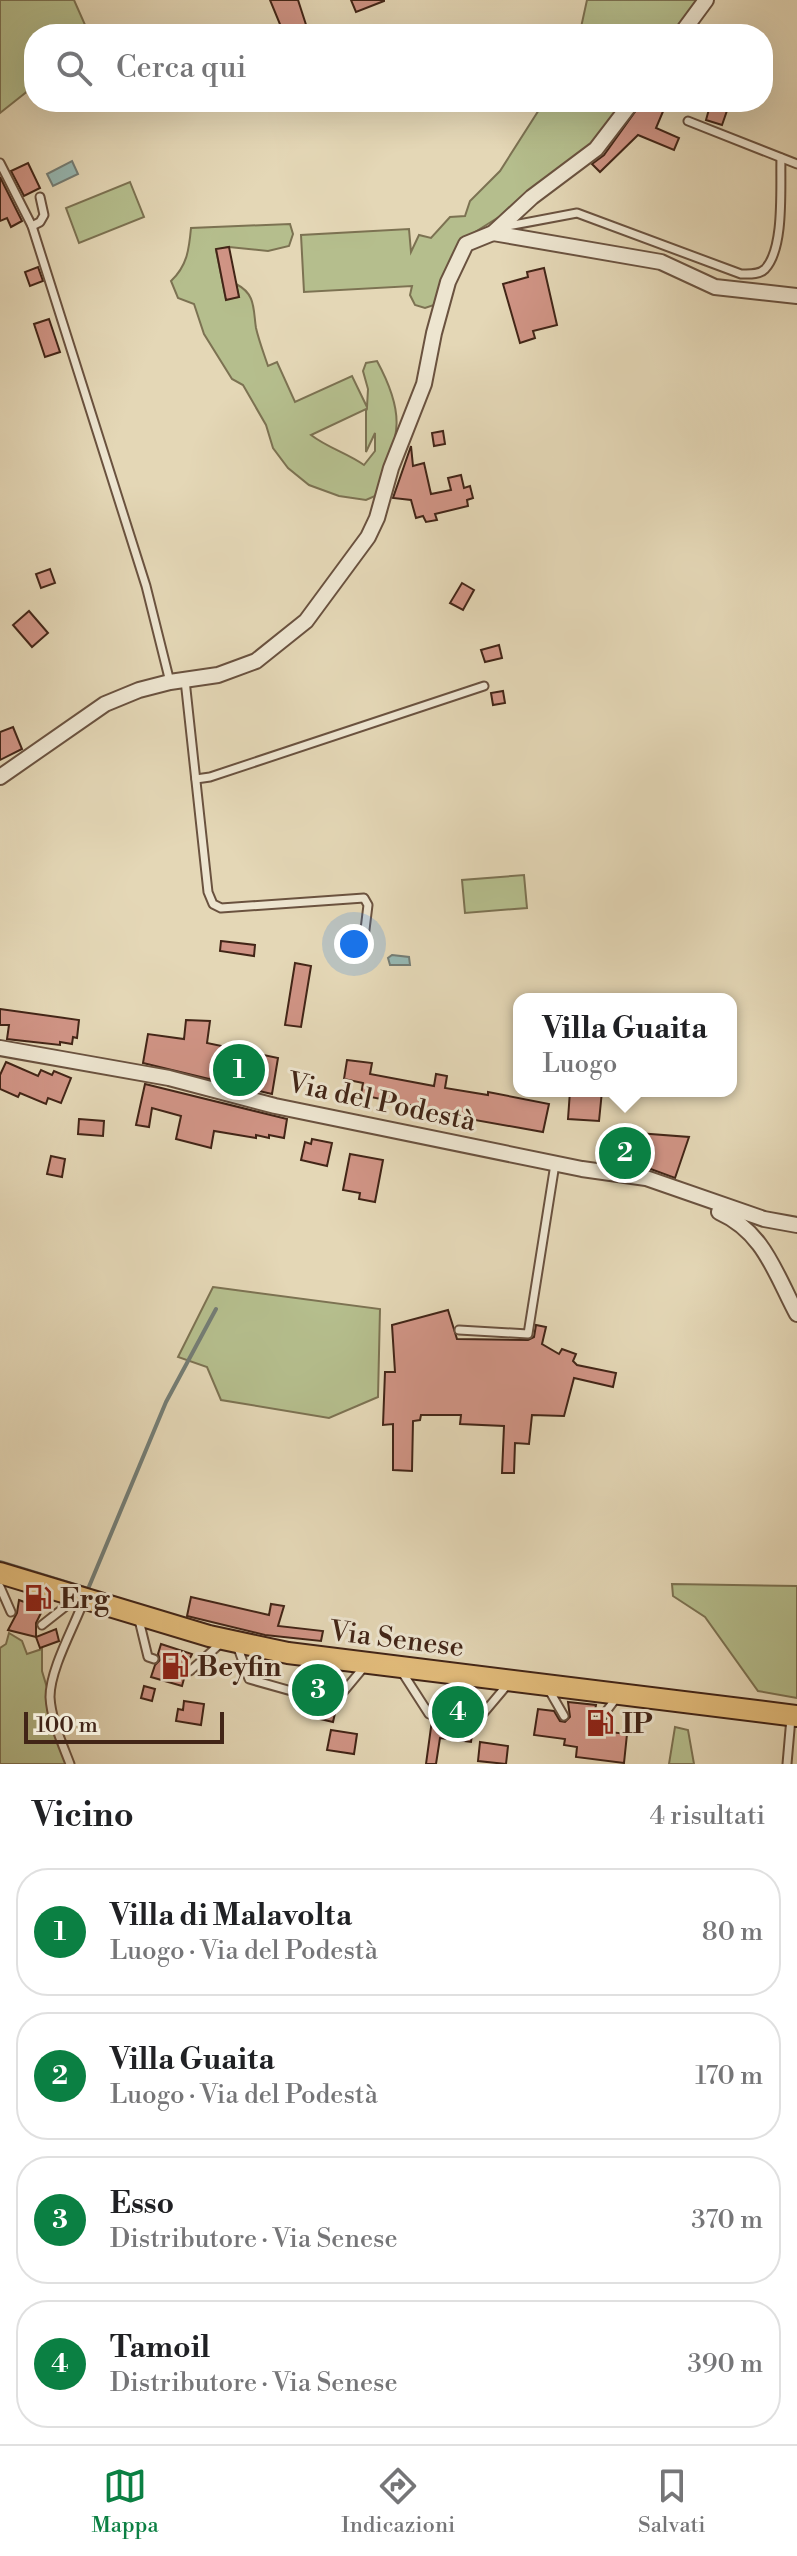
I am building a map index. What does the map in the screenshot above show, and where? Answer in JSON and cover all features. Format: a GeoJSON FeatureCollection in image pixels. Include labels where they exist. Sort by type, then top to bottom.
{"type":"FeatureCollection","features":[{"type":"Feature","properties":{"kind":"main road","name":"Via Senese"},"geometry":{"type":"LineString","coordinates":[[0,1573],[230,1641],[288,1653],[794,1716]]}},
{"type":"Feature","properties":{"kind":"street"},"geometry":{"type":"LineString","coordinates":[[688,24],[706,0]]}},
{"type":"Feature","properties":{"kind":"street"},"geometry":{"type":"LineString","coordinates":[[0,777],[105,704],[139,690],[218,675],[256,661],[306,621],[368,537],[377,518],[391,468],[424,384],[448,282],[466,244],[496,230],[532,197],[596,149],[624,112]]}},
{"type":"Feature","properties":{"kind":"street"},"geometry":{"type":"LineString","coordinates":[[496,230],[661,262],[715,287],[797,296]]}},
{"type":"Feature","properties":{"kind":"street","name":"Via del Podestà"},"geometry":{"type":"LineString","coordinates":[[0,1048],[169,1078],[275,1106],[555,1164],[646,1178],[764,1219],[797,1225]]}},
{"type":"Feature","properties":{"kind":"street"},"geometry":{"type":"LineString","coordinates":[[681,1190],[699,1203],[738,1220],[760,1243],[797,1314]]}},
{"type":"Feature","properties":{"kind":"lane"},"geometry":{"type":"LineString","coordinates":[[688,121],[797,164]]}},
{"type":"Feature","properties":{"kind":"lane"},"geometry":{"type":"LineString","coordinates":[[496,230],[577,213],[741,274],[756,274],[764,270],[777,244],[781,158]]}},
{"type":"Feature","properties":{"kind":"lane"},"geometry":{"type":"LineString","coordinates":[[0,163],[32,226],[178,681],[196,779],[208,892],[213,904],[221,908],[364,898],[368,905],[363,946]]}},
{"type":"Feature","properties":{"kind":"lane"},"geometry":{"type":"LineString","coordinates":[[32,226],[40,222],[44,215],[40,197]]}},
{"type":"Feature","properties":{"kind":"lane"},"geometry":{"type":"LineString","coordinates":[[196,779],[484,686]]}},
{"type":"Feature","properties":{"kind":"lane"},"geometry":{"type":"LineString","coordinates":[[459,1330],[528,1334],[555,1164]]}},
{"type":"Feature","properties":{"kind":"lane"},"geometry":{"type":"LineString","coordinates":[[0,1587],[11,1612]]}},
{"type":"Feature","properties":{"kind":"lane"},"geometry":{"type":"LineString","coordinates":[[42,1625],[82,1597]]}},
{"type":"Feature","properties":{"kind":"lane"},"geometry":{"type":"LineString","coordinates":[[70,1764],[50,1698],[52,1681],[82,1597]]}},
{"type":"Feature","properties":{"kind":"lane"},"geometry":{"type":"LineString","coordinates":[[137,1614],[148,1657],[154,1659]]}},
{"type":"Feature","properties":{"kind":"lane"},"geometry":{"type":"LineString","coordinates":[[190,1671],[230,1641],[249,1679],[334,1703],[367,1663]]}},
{"type":"Feature","properties":{"kind":"lane"},"geometry":{"type":"LineString","coordinates":[[399,1667],[429,1714]]}},
{"type":"Feature","properties":{"kind":"lane"},"geometry":{"type":"LineString","coordinates":[[476,1722],[512,1681]]}},
{"type":"Feature","properties":{"kind":"lane"},"geometry":{"type":"LineString","coordinates":[[546,1685],[564,1716]]}},
{"type":"Feature","properties":{"kind":"lane"},"geometry":{"type":"LineString","coordinates":[[599,1721],[619,1694]]}},
{"type":"Feature","properties":{"kind":"lane"},"geometry":{"type":"LineString","coordinates":[[787,1764],[794,1716]]}},
{"type":"Feature","properties":{"kind":"green space"},"geometry":{"type":"Polygon","coordinates":[[[0,0],[74,0],[85,24],[24,24],[24,94],[0,113],[0,0]]]}},
{"type":"Feature","properties":{"kind":"green space"},"geometry":{"type":"Polygon","coordinates":[[[587,0],[700,0],[682,24],[582,24],[587,0]]]}},
{"type":"Feature","properties":{"kind":"green space"},"geometry":{"type":"Polygon","coordinates":[[[538,112],[616,112],[598,139],[455,250],[437,304],[425,308],[415,305],[410,295],[412,286],[304,292],[301,235],[409,229],[411,252],[419,235],[431,238],[450,217],[465,216],[470,201],[500,171],[538,112]]]}},
{"type":"Feature","properties":{"kind":"green space"},"geometry":{"type":"Polygon","coordinates":[[[130,182],[144,217],[79,243],[66,208],[130,182]]]}},
{"type":"Feature","properties":{"kind":"green space"},"geometry":{"type":"Polygon","coordinates":[[[290,224],[293,234],[289,246],[268,251],[229,247],[216,250],[226,299],[239,297],[236,284],[247,292],[268,366],[277,362],[295,402],[352,376],[367,407],[368,389],[363,371],[366,363],[377,361],[393,399],[396,429],[375,496],[366,500],[339,496],[309,485],[288,468],[273,448],[266,425],[243,385],[232,379],[204,334],[194,304],[178,298],[171,281],[186,257],[191,228],[290,224]],[[366,409],[311,435],[364,465],[375,451],[375,433],[366,452],[366,409]]]}},
{"type":"Feature","properties":{"kind":"green space"},"geometry":{"type":"Polygon","coordinates":[[[524,875],[527,908],[465,913],[462,880],[524,875]]]}},
{"type":"Feature","properties":{"kind":"green space"},"geometry":{"type":"Polygon","coordinates":[[[213,1287],[380,1309],[378,1397],[329,1418],[221,1400],[207,1367],[178,1357],[213,1287]]]}},
{"type":"Feature","properties":{"kind":"green space"},"geometry":{"type":"Polygon","coordinates":[[[672,1584],[797,1586],[797,1698],[758,1691],[705,1617],[673,1596],[672,1584]]]}},
{"type":"Feature","properties":{"kind":"green space"},"geometry":{"type":"Polygon","coordinates":[[[9,1633],[22,1641],[27,1654],[42,1649],[42,1671],[70,1764],[0,1764],[0,1648],[6,1644],[9,1633]]]}},
{"type":"Feature","properties":{"kind":"green space"},"geometry":{"type":"Polygon","coordinates":[[[675,1727],[688,1730],[694,1764],[669,1764],[675,1727]]]}},
{"type":"Feature","properties":{"kind":"water"},"geometry":{"type":"Polygon","coordinates":[[[72,161],[78,174],[53,186],[47,174],[72,161]]]}},
{"type":"Feature","properties":{"kind":"water"},"geometry":{"type":"Polygon","coordinates":[[[392,955],[409,957],[410,965],[390,965],[388,958],[392,955]]]}},
{"type":"Feature","properties":{"kind":"building"},"geometry":{"type":"Polygon","coordinates":[[[270,0],[298,0],[306,24],[280,24],[270,0]]]}},
{"type":"Feature","properties":{"kind":"building"},"geometry":{"type":"Polygon","coordinates":[[[351,0],[384,0],[384,1],[356,12],[351,0]]]}},
{"type":"Feature","properties":{"kind":"building"},"geometry":{"type":"Polygon","coordinates":[[[635,112],[663,112],[656,128],[679,138],[674,150],[638,135],[600,172],[592,164],[604,155],[635,112]]]}},
{"type":"Feature","properties":{"kind":"building"},"geometry":{"type":"Polygon","coordinates":[[[708,112],[727,112],[722,125],[706,120],[708,112]]]}},
{"type":"Feature","properties":{"kind":"building"},"geometry":{"type":"Polygon","coordinates":[[[28,163],[40,188],[24,196],[11,171],[28,163]]]}},
{"type":"Feature","properties":{"kind":"building"},"geometry":{"type":"Polygon","coordinates":[[[0,177],[22,221],[11,227],[7,218],[0,221],[0,177]]]}},
{"type":"Feature","properties":{"kind":"building"},"geometry":{"type":"Polygon","coordinates":[[[229,247],[239,297],[226,300],[216,249],[229,247]]]}},
{"type":"Feature","properties":{"kind":"building"},"geometry":{"type":"Polygon","coordinates":[[[38,267],[43,281],[30,286],[25,272],[38,267]]]}},
{"type":"Feature","properties":{"kind":"building"},"geometry":{"type":"Polygon","coordinates":[[[544,268],[557,325],[533,331],[535,338],[520,343],[503,284],[528,277],[527,272],[544,268]]]}},
{"type":"Feature","properties":{"kind":"building"},"geometry":{"type":"Polygon","coordinates":[[[49,319],[60,352],[45,357],[34,324],[49,319]]]}},
{"type":"Feature","properties":{"kind":"building"},"geometry":{"type":"Polygon","coordinates":[[[443,431],[445,444],[434,446],[432,433],[443,431]]]}},
{"type":"Feature","properties":{"kind":"building"},"geometry":{"type":"Polygon","coordinates":[[[411,446],[413,466],[424,463],[431,494],[451,490],[448,478],[461,475],[464,488],[470,486],[473,498],[467,500],[468,506],[435,514],[437,520],[426,522],[423,516],[416,518],[411,500],[393,498],[411,446]]]}},
{"type":"Feature","properties":{"kind":"building"},"geometry":{"type":"Polygon","coordinates":[[[50,569],[55,583],[41,588],[36,574],[50,569]]]}},
{"type":"Feature","properties":{"kind":"building"},"geometry":{"type":"Polygon","coordinates":[[[462,583],[474,590],[463,610],[450,603],[462,583]]]}},
{"type":"Feature","properties":{"kind":"building"},"geometry":{"type":"Polygon","coordinates":[[[29,611],[48,633],[32,647],[13,625],[29,611]]]}},
{"type":"Feature","properties":{"kind":"building"},"geometry":{"type":"Polygon","coordinates":[[[499,645],[502,658],[485,662],[481,650],[499,645]]]}},
{"type":"Feature","properties":{"kind":"building"},"geometry":{"type":"Polygon","coordinates":[[[503,691],[505,703],[493,705],[491,693],[503,691]]]}},
{"type":"Feature","properties":{"kind":"building"},"geometry":{"type":"Polygon","coordinates":[[[13,727],[22,749],[0,760],[0,732],[13,727]]]}},
{"type":"Feature","properties":{"kind":"building"},"geometry":{"type":"Polygon","coordinates":[[[221,941],[255,945],[254,956],[220,951],[221,941]]]}},
{"type":"Feature","properties":{"kind":"building"},"geometry":{"type":"Polygon","coordinates":[[[295,963],[311,966],[301,1027],[285,1025],[295,963]]]}},
{"type":"Feature","properties":{"kind":"building"},"geometry":{"type":"Polygon","coordinates":[[[0,1009],[79,1020],[77,1038],[73,1037],[72,1044],[60,1042],[60,1045],[7,1039],[9,1025],[0,1025],[0,1009]]]}},
{"type":"Feature","properties":{"kind":"building"},"geometry":{"type":"Polygon","coordinates":[[[186,1020],[210,1021],[207,1043],[278,1058],[272,1094],[143,1063],[148,1034],[184,1039],[186,1020]]]}},
{"type":"Feature","properties":{"kind":"building"},"geometry":{"type":"Polygon","coordinates":[[[347,1060],[372,1063],[370,1074],[434,1086],[436,1074],[447,1076],[445,1088],[488,1095],[488,1092],[549,1104],[543,1132],[430,1112],[430,1109],[361,1095],[363,1083],[344,1079],[347,1060]]]}},
{"type":"Feature","properties":{"kind":"building"},"geometry":{"type":"Polygon","coordinates":[[[6,1062],[38,1076],[41,1070],[71,1078],[61,1103],[48,1098],[46,1104],[0,1089],[0,1075],[6,1062]]]}},
{"type":"Feature","properties":{"kind":"building"},"geometry":{"type":"Polygon","coordinates":[[[145,1084],[287,1119],[284,1138],[256,1135],[256,1138],[214,1131],[211,1148],[176,1139],[181,1116],[152,1108],[149,1127],[136,1125],[145,1084]]]}},
{"type":"Feature","properties":{"kind":"building"},"geometry":{"type":"Polygon","coordinates":[[[570,1097],[601,1097],[599,1121],[568,1119],[570,1097]]]}},
{"type":"Feature","properties":{"kind":"building"},"geometry":{"type":"Polygon","coordinates":[[[79,1119],[104,1121],[103,1136],[78,1134],[79,1119]]]}},
{"type":"Feature","properties":{"kind":"building"},"geometry":{"type":"Polygon","coordinates":[[[611,1131],[689,1137],[675,1178],[648,1168],[610,1163],[611,1131]]]}},
{"type":"Feature","properties":{"kind":"building"},"geometry":{"type":"Polygon","coordinates":[[[312,1139],[332,1143],[327,1166],[301,1160],[305,1142],[311,1144],[312,1139]]]}},
{"type":"Feature","properties":{"kind":"building"},"geometry":{"type":"Polygon","coordinates":[[[350,1154],[383,1160],[375,1202],[359,1199],[360,1193],[343,1190],[350,1154]]]}},
{"type":"Feature","properties":{"kind":"building"},"geometry":{"type":"Polygon","coordinates":[[[51,1156],[65,1159],[62,1177],[47,1174],[51,1156]]]}},
{"type":"Feature","properties":{"kind":"building"},"geometry":{"type":"Polygon","coordinates":[[[448,1310],[457,1339],[528,1340],[534,1337],[536,1325],[546,1327],[542,1344],[559,1354],[562,1349],[576,1354],[573,1361],[577,1365],[616,1373],[613,1387],[574,1378],[564,1416],[532,1415],[529,1444],[515,1443],[514,1473],[502,1473],[504,1426],[460,1424],[461,1415],[421,1415],[420,1420],[413,1421],[412,1471],[393,1470],[393,1424],[383,1425],[385,1372],[395,1372],[392,1325],[448,1310]]]}},
{"type":"Feature","properties":{"kind":"building"},"geometry":{"type":"Polygon","coordinates":[[[191,1597],[269,1615],[271,1604],[284,1606],[278,1626],[323,1631],[321,1641],[265,1635],[187,1616],[191,1597]]]}},
{"type":"Feature","properties":{"kind":"building"},"geometry":{"type":"Polygon","coordinates":[[[19,1600],[43,1609],[36,1623],[36,1637],[8,1630],[17,1613],[19,1600]]]}},
{"type":"Feature","properties":{"kind":"building"},"geometry":{"type":"Polygon","coordinates":[[[56,1629],[59,1641],[40,1648],[36,1637],[56,1629]]]}},
{"type":"Feature","properties":{"kind":"building"},"geometry":{"type":"Polygon","coordinates":[[[161,1644],[192,1654],[184,1670],[182,1686],[151,1677],[160,1660],[161,1644]]]}},
{"type":"Feature","properties":{"kind":"building"},"geometry":{"type":"Polygon","coordinates":[[[144,1686],[155,1689],[152,1701],[141,1698],[144,1686]]]}},
{"type":"Feature","properties":{"kind":"building"},"geometry":{"type":"Polygon","coordinates":[[[435,1697],[476,1702],[470,1722],[473,1728],[471,1742],[440,1738],[436,1764],[426,1764],[435,1714],[435,1697]]]}},
{"type":"Feature","properties":{"kind":"building"},"geometry":{"type":"Polygon","coordinates":[[[184,1701],[204,1704],[201,1725],[176,1721],[178,1709],[183,1710],[184,1701]]]}},
{"type":"Feature","properties":{"kind":"building"},"geometry":{"type":"Polygon","coordinates":[[[568,1702],[596,1705],[594,1730],[627,1734],[624,1763],[576,1757],[577,1747],[564,1745],[565,1739],[534,1735],[538,1709],[554,1711],[560,1721],[565,1722],[570,1717],[568,1702]]]}},
{"type":"Feature","properties":{"kind":"building"},"geometry":{"type":"Polygon","coordinates":[[[322,1706],[336,1709],[333,1722],[320,1719],[322,1706]]]}},
{"type":"Feature","properties":{"kind":"building"},"geometry":{"type":"Polygon","coordinates":[[[331,1730],[357,1734],[354,1754],[327,1750],[331,1730]]]}},
{"type":"Feature","properties":{"kind":"building"},"geometry":{"type":"Polygon","coordinates":[[[480,1742],[508,1746],[506,1764],[478,1761],[480,1742]]]}},
{"type":"Feature","properties":{"kind":"waterway"},"geometry":{"type":"LineString","coordinates":[[0,1562],[88,1589],[166,1402],[216,1309]]}},
{"type":"Feature","properties":{"kind":"place","name":"Villa di Malavolta"},"geometry":{"type":"Point","coordinates":[239,1070]}},
{"type":"Feature","properties":{"kind":"place","name":"Villa Guaita"},"geometry":{"type":"Point","coordinates":[625,1153]}},
{"type":"Feature","properties":{"kind":"place","name":"Erg"},"geometry":{"type":"Point","coordinates":[38,1598]}},
{"type":"Feature","properties":{"kind":"place","name":"Beyfin"},"geometry":{"type":"Point","coordinates":[175,1666]}},
{"type":"Feature","properties":{"kind":"place","name":"Esso"},"geometry":{"type":"Point","coordinates":[318,1690]}},
{"type":"Feature","properties":{"kind":"place","name":"Tamoil"},"geometry":{"type":"Point","coordinates":[458,1712]}},
{"type":"Feature","properties":{"kind":"place","name":"IP"},"geometry":{"type":"Point","coordinates":[600,1723]}}]}
